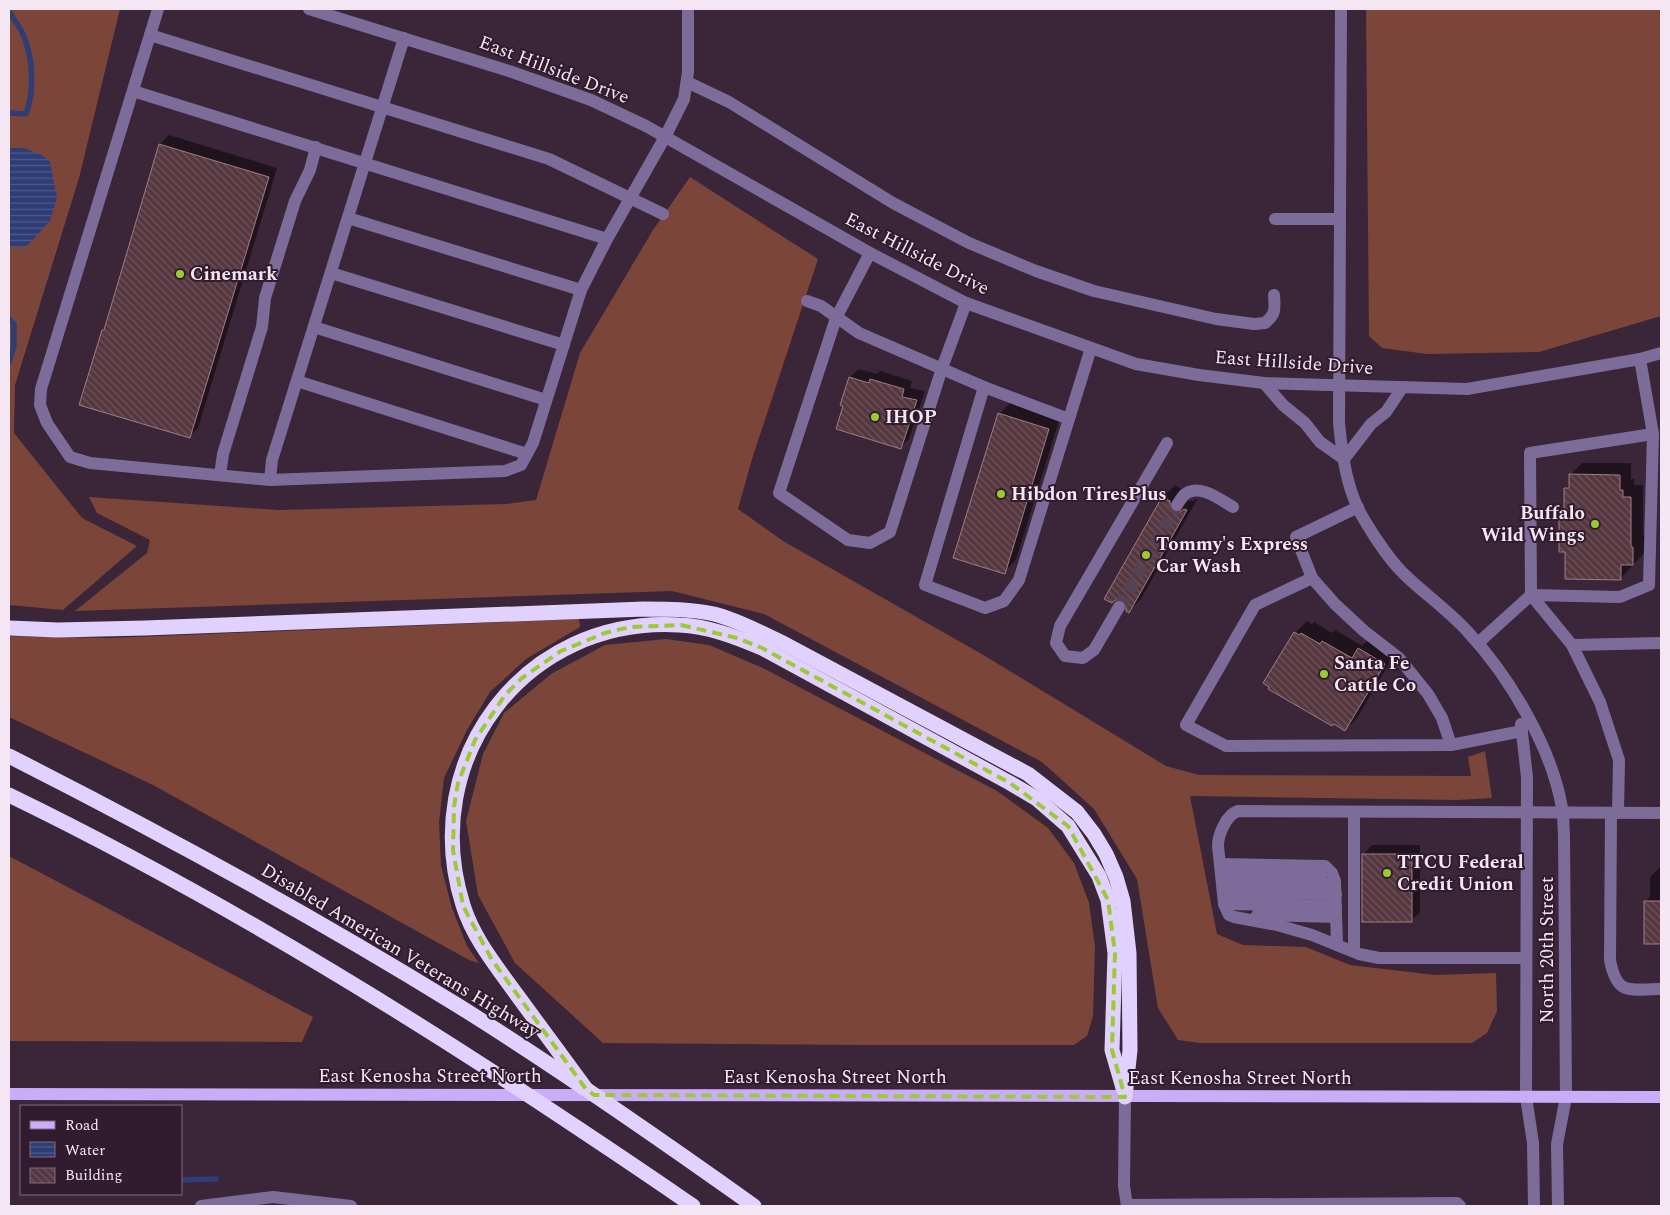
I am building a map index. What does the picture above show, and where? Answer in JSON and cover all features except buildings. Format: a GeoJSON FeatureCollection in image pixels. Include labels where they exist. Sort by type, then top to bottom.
{"type":"FeatureCollection","features":[{"type":"Feature","properties":{"kind":"highway"},"geometry":{"type":"LineString","coordinates":[[9,628],[58,630],[145,628],[644,609],[681,609],[716,615],[748,627],[783,643],[1028,774],[1077,812],[1106,854],[1116,877],[1123,901],[1129,963],[1130,1050],[1125,1097]]}},
{"type":"Feature","properties":{"kind":"highway"},"geometry":{"type":"LineString","coordinates":[[586,1089],[475,934],[463,906],[456,878],[453,850],[454,807],[464,762],[474,740],[504,695],[522,678],[542,662],[561,651],[605,633],[654,624],[706,629],[762,648],[1010,783],[1037,799],[1068,826],[1099,876],[1108,900],[1115,953],[1112,1050],[1125,1097]]}},
{"type":"Feature","properties":{"kind":"highway","name":"Disabled American Veterans Highway"},"geometry":{"type":"LineString","coordinates":[[9,756],[166,837],[292,907],[456,1005],[586,1089],[754,1206]]}},
{"type":"Feature","properties":{"kind":"highway"},"geometry":{"type":"LineString","coordinates":[[9,795],[140,862],[400,1011],[568,1121],[693,1206]]}},
{"type":"Feature","properties":{"kind":"main road","name":"East Kenosha Street North"},"geometry":{"type":"LineString","coordinates":[[9,1094],[1661,1097]]}},
{"type":"Feature","properties":{"kind":"street"},"geometry":{"type":"LineString","coordinates":[[158,9],[41,389],[40,405],[47,423],[70,457],[90,463],[270,480],[505,471],[521,465],[533,443],[581,290],[684,99],[688,72],[688,9]]}},
{"type":"Feature","properties":{"kind":"street","name":"East Hillside Drive"},"geometry":{"type":"LineString","coordinates":[[309,9],[509,70],[591,100],[665,137],[870,253],[966,303],[1136,364],[1264,383],[1467,390],[1640,359],[1661,353]]}},
{"type":"Feature","properties":{"kind":"street","name":"North 20th Street"},"geometry":{"type":"LineString","coordinates":[[1341,9],[1339,422],[1344,459],[1350,485],[1358,507],[1378,542],[1404,575],[1433,598],[1468,631],[1498,668],[1536,731],[1556,782],[1563,812],[1565,870],[1566,1097],[1557,1144],[1558,1206]]}},
{"type":"Feature","properties":{"kind":"street"},"geometry":{"type":"LineString","coordinates":[[150,35],[548,159],[663,214]]}},
{"type":"Feature","properties":{"kind":"street"},"geometry":{"type":"LineString","coordinates":[[270,480],[272,460],[404,38]]}},
{"type":"Feature","properties":{"kind":"street"},"geometry":{"type":"LineString","coordinates":[[687,82],[749,113],[893,203],[970,244],[1036,271],[1094,290],[1157,306],[1232,321],[1265,323],[1273,316],[1275,307],[1274,295]]}},
{"type":"Feature","properties":{"kind":"street"},"geometry":{"type":"LineString","coordinates":[[133,91],[607,239]]}},
{"type":"Feature","properties":{"kind":"street"},"geometry":{"type":"LineString","coordinates":[[220,475],[224,454],[262,327],[265,298],[295,201],[310,170],[316,147]]}},
{"type":"Feature","properties":{"kind":"street"},"geometry":{"type":"LineString","coordinates":[[348,218],[581,290]]}},
{"type":"Feature","properties":{"kind":"street"},"geometry":{"type":"LineString","coordinates":[[1275,219],[1340,219]]}},
{"type":"Feature","properties":{"kind":"street"},"geometry":{"type":"LineString","coordinates":[[870,253],[836,318],[778,493],[848,540],[870,543],[890,532],[942,368],[966,303]]}},
{"type":"Feature","properties":{"kind":"street"},"geometry":{"type":"LineString","coordinates":[[331,273],[564,345]]}},
{"type":"Feature","properties":{"kind":"street"},"geometry":{"type":"LineString","coordinates":[[807,301],[821,306],[859,333],[984,387],[1069,419]]}},
{"type":"Feature","properties":{"kind":"street"},"geometry":{"type":"LineString","coordinates":[[314,326],[546,400]]}},
{"type":"Feature","properties":{"kind":"street"},"geometry":{"type":"LineString","coordinates":[[984,387],[925,585],[984,608],[1004,601],[1019,580],[1091,348]]}},
{"type":"Feature","properties":{"kind":"street"},"geometry":{"type":"LineString","coordinates":[[1478,643],[1531,594],[1620,597],[1655,585],[1653,434],[1640,359]]}},
{"type":"Feature","properties":{"kind":"street"},"geometry":{"type":"LineString","coordinates":[[297,381],[527,454]]}},
{"type":"Feature","properties":{"kind":"street"},"geometry":{"type":"LineString","coordinates":[[1264,383],[1284,405],[1305,423],[1320,442],[1344,459],[1372,424],[1386,412],[1402,388]]}},
{"type":"Feature","properties":{"kind":"street"},"geometry":{"type":"LineString","coordinates":[[1653,434],[1530,453],[1531,594],[1572,645],[1600,702],[1619,760],[1615,812],[1610,960],[1613,975],[1618,985],[1625,989],[1661,989]]}},
{"type":"Feature","properties":{"kind":"street"},"geometry":{"type":"LineString","coordinates":[[1119,608],[1094,650],[1083,658],[1065,656],[1056,643],[1060,626],[1166,443]]}},
{"type":"Feature","properties":{"kind":"street"},"geometry":{"type":"LineString","coordinates":[[1177,505],[1185,494],[1198,490],[1213,495],[1234,507]]}},
{"type":"Feature","properties":{"kind":"street"},"geometry":{"type":"LineString","coordinates":[[1358,507],[1296,537],[1312,578],[1335,604],[1364,631],[1399,658],[1428,694],[1442,718],[1451,745]]}},
{"type":"Feature","properties":{"kind":"street"},"geometry":{"type":"LineString","coordinates":[[1312,578],[1255,605],[1186,725],[1226,746],[1451,745],[1522,731]]}},
{"type":"Feature","properties":{"kind":"street"},"geometry":{"type":"LineString","coordinates":[[1572,645],[1661,643]]}},
{"type":"Feature","properties":{"kind":"street","name":"North 20th Street"},"geometry":{"type":"LineString","coordinates":[[1519,702],[1527,776],[1526,1097],[1533,1144],[1534,1206]]}},
{"type":"Feature","properties":{"kind":"street"},"geometry":{"type":"LineString","coordinates":[[1526,958],[1379,958],[1337,945],[1312,934],[1243,919],[1223,889],[1218,846],[1219,838],[1227,819],[1234,812],[1661,813]]}},
{"type":"Feature","properties":{"kind":"street"},"geometry":{"type":"LineString","coordinates":[[1354,812],[1354,951]]}},
{"type":"Feature","properties":{"kind":"street"},"geometry":{"type":"LineString","coordinates":[[1223,889],[1320,865],[1325,866],[1335,895],[1337,945]]}},
{"type":"Feature","properties":{"kind":"street"},"geometry":{"type":"LineString","coordinates":[[1223,889],[1335,895]]}},
{"type":"Feature","properties":{"kind":"street"},"geometry":{"type":"LineString","coordinates":[[1223,889],[1335,895]]}},
{"type":"Feature","properties":{"kind":"street"},"geometry":{"type":"LineString","coordinates":[[1125,1097],[1124,1186],[1127,1206],[1448,1203],[1460,1206]]}},
{"type":"Feature","properties":{"kind":"street"},"geometry":{"type":"LineString","coordinates":[[201,1206],[273,1197],[351,1206]]}},
{"type":"Feature","properties":{"kind":"highlighted area"},"geometry":{"type":"Polygon","coordinates":[[[681,625],[737,638],[762,648],[1010,783],[1068,826],[1108,900],[1115,953],[1112,1050],[1125,1097],[594,1095],[586,1089],[492,960],[463,906],[453,850],[454,807],[458,783],[475,740],[505,695],[522,678],[561,651],[605,633],[630,627],[681,625]]]}},
{"type":"Feature","properties":{"kind":"shaded area"},"geometry":{"type":"Polygon","coordinates":[[[9,9],[120,9],[79,178],[15,385],[14,433],[82,518],[137,546],[63,610],[9,605],[9,9]]]}},
{"type":"Feature","properties":{"kind":"shaded area"},"geometry":{"type":"Polygon","coordinates":[[[1366,9],[1661,9],[1661,316],[1539,352],[1427,354],[1382,348],[1369,336],[1366,9]]]}},
{"type":"Feature","properties":{"kind":"shaded area"},"geometry":{"type":"Polygon","coordinates":[[[690,177],[818,259],[752,459],[738,509],[783,541],[985,656],[1166,766],[1199,775],[1471,776],[1468,757],[1485,751],[1492,798],[1458,800],[1190,796],[1217,934],[1243,945],[1306,947],[1350,965],[1435,975],[1496,973],[1497,1011],[1487,1033],[1472,1043],[1200,1043],[1178,1040],[1158,1008],[1137,879],[1094,809],[1042,762],[764,614],[672,591],[75,611],[147,553],[150,540],[97,513],[89,497],[279,510],[506,504],[536,500],[580,353],[653,230],[690,177]]]}},
{"type":"Feature","properties":{"kind":"shaded area"},"geometry":{"type":"Polygon","coordinates":[[[579,619],[580,627],[526,659],[490,692],[467,730],[444,778],[439,822],[441,866],[452,908],[467,946],[479,963],[469,960],[153,785],[9,717],[9,636],[109,638],[579,619]]]}},
{"type":"Feature","properties":{"kind":"shaded area"},"geometry":{"type":"Polygon","coordinates":[[[666,639],[709,645],[763,668],[997,791],[1048,828],[1074,863],[1089,903],[1095,947],[1093,1016],[1087,1036],[1074,1045],[603,1043],[515,963],[478,895],[466,821],[483,754],[504,713],[551,674],[605,645],[666,639]]]}},
{"type":"Feature","properties":{"kind":"shaded area"},"geometry":{"type":"Polygon","coordinates":[[[9,856],[313,1017],[302,1042],[9,1041],[9,856]]]}},
{"type":"Feature","properties":{"kind":"water"},"geometry":{"type":"Polygon","coordinates":[[[9,148],[24,148],[42,155],[50,162],[57,198],[50,221],[26,247],[9,247],[9,148]]]}},
{"type":"Feature","properties":{"kind":"waterway"},"geometry":{"type":"LineString","coordinates":[[9,12],[26,41],[32,73],[31,94],[26,114],[9,113]]}},
{"type":"Feature","properties":{"kind":"waterway"},"geometry":{"type":"LineString","coordinates":[[9,319],[14,324],[14,346],[9,362]]}},
{"type":"Feature","properties":{"kind":"waterway"},"geometry":{"type":"LineString","coordinates":[[182,1180],[216,1179]]}},
{"type":"Feature","properties":{"kind":"tunnel"},"geometry":{"type":"LineString","coordinates":[[1119,607],[1177,505]]}},
{"type":"Feature","properties":{"kind":"place","name":"Cinemark"},"geometry":{"type":"Point","coordinates":[180,274]}},
{"type":"Feature","properties":{"kind":"place","name":"IHOP"},"geometry":{"type":"Point","coordinates":[875,417]}},
{"type":"Feature","properties":{"kind":"place","name":"Hibdon TiresPlus"},"geometry":{"type":"Point","coordinates":[1001,494]}},
{"type":"Feature","properties":{"kind":"place","name":"Buffalo Wild Wings"},"geometry":{"type":"Point","coordinates":[1595,524]}},
{"type":"Feature","properties":{"kind":"place","name":"Tommy's Express Car Wash"},"geometry":{"type":"Point","coordinates":[1146,555]}},
{"type":"Feature","properties":{"kind":"place","name":"Santa Fe Cattle Co"},"geometry":{"type":"Point","coordinates":[1324,674]}},
{"type":"Feature","properties":{"kind":"place","name":"TTCU Federal Credit Union"},"geometry":{"type":"Point","coordinates":[1387,873]}}]}
